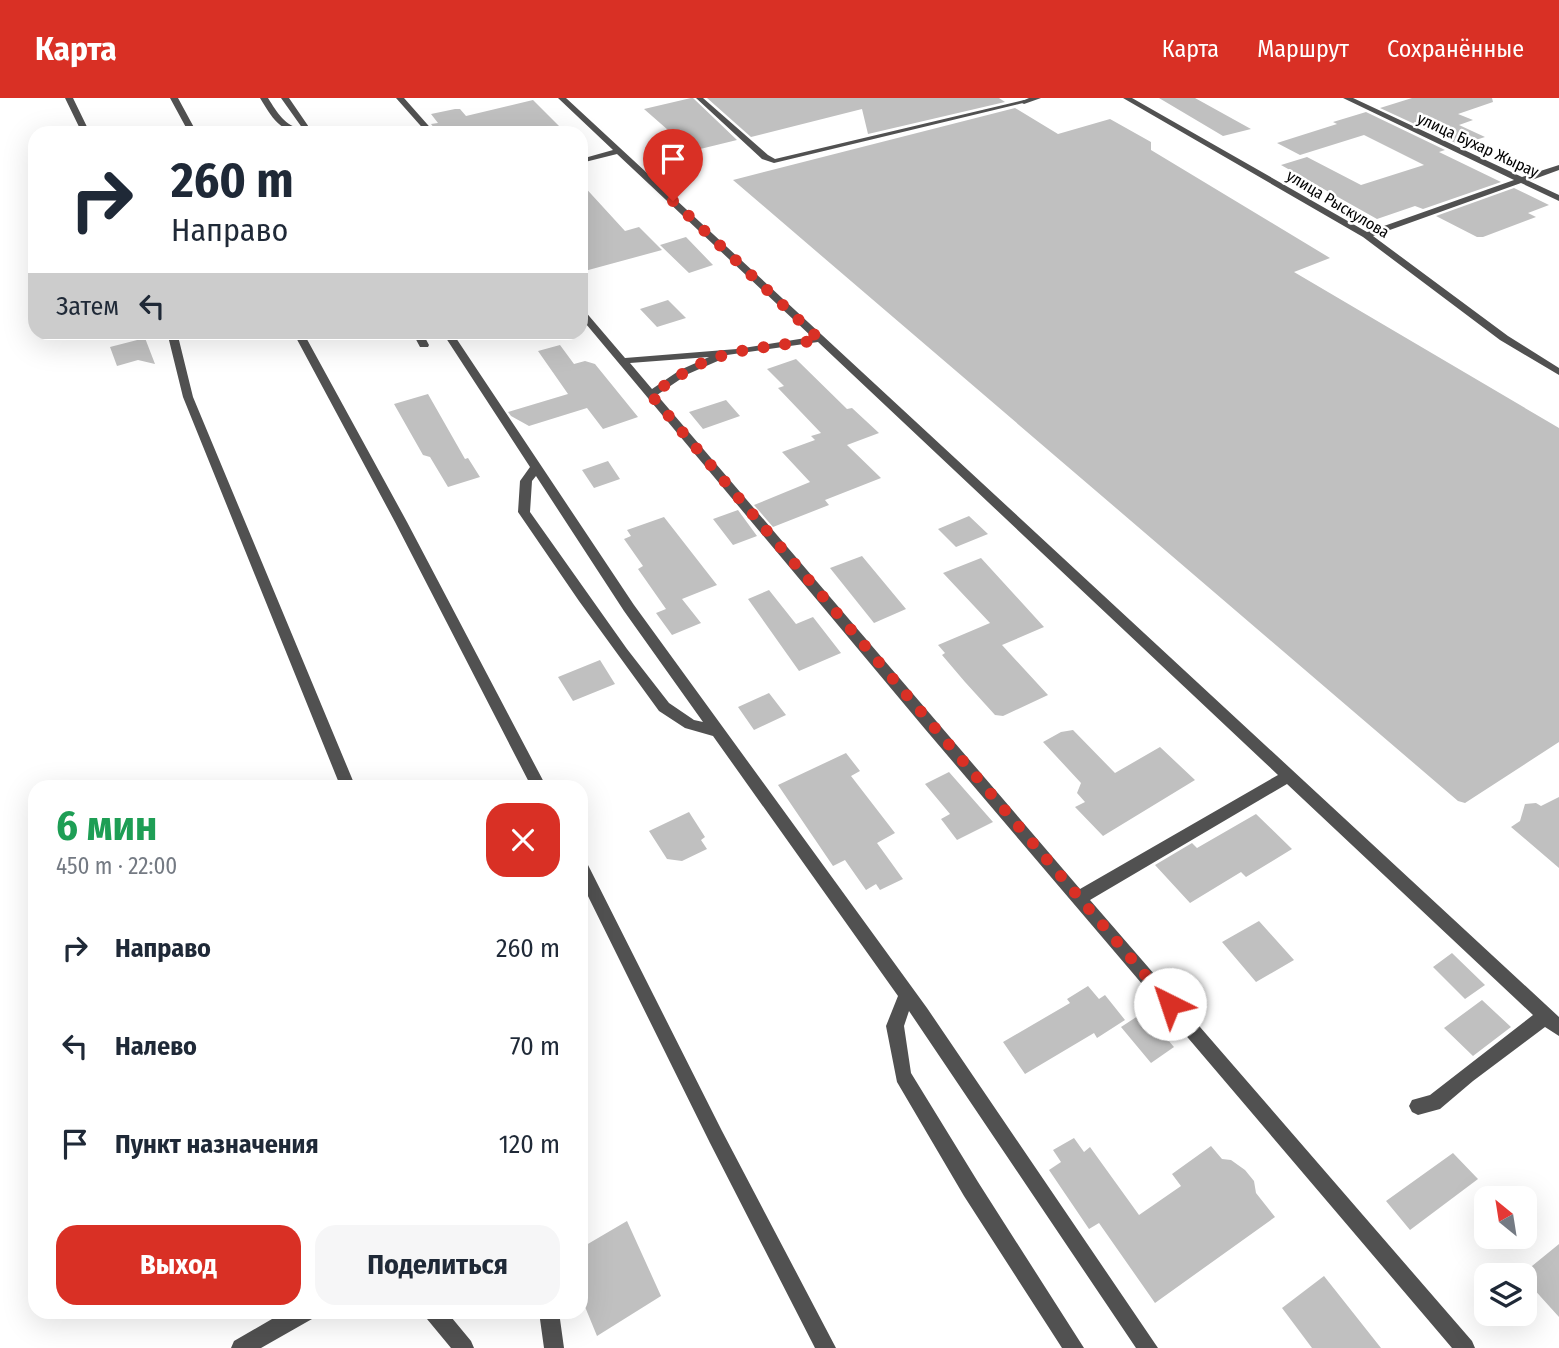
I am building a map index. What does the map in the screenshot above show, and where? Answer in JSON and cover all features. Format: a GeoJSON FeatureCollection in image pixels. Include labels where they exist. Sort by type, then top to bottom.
{"type":"FeatureCollection","features":[{"type":"Feature","properties":{"kind":"street"},"geometry":{"type":"LineString","coordinates":[[69,98],[83,126]]}},
{"type":"Feature","properties":{"kind":"street"},"geometry":{"type":"LineString","coordinates":[[174,98],[188,126]]}},
{"type":"Feature","properties":{"kind":"street"},"geometry":{"type":"LineString","coordinates":[[264,98],[283,126]]}},
{"type":"Feature","properties":{"kind":"street"},"geometry":{"type":"LineString","coordinates":[[285,98],[304,126]]}},
{"type":"Feature","properties":{"kind":"street"},"geometry":{"type":"LineString","coordinates":[[400,98],[425,126]]}},
{"type":"Feature","properties":{"kind":"street"},"geometry":{"type":"LineString","coordinates":[[562,98],[1559,1028]]}},
{"type":"Feature","properties":{"kind":"street"},"geometry":{"type":"LineString","coordinates":[[1024,102],[1037,98]]}},
{"type":"Feature","properties":{"kind":"street","name":"улица Рыскулова"},"geometry":{"type":"LineString","coordinates":[[1127,98],[1366,234],[1504,338],[1559,372]]}},
{"type":"Feature","properties":{"kind":"street","name":"улица Бухар Жырау"},"geometry":{"type":"LineString","coordinates":[[1347,98],[1559,198]]}},
{"type":"Feature","properties":{"kind":"street"},"geometry":{"type":"LineString","coordinates":[[588,159],[619,151]]}},
{"type":"Feature","properties":{"kind":"street"},"geometry":{"type":"LineString","coordinates":[[1366,234],[1559,167]]}},
{"type":"Feature","properties":{"kind":"street"},"geometry":{"type":"LineString","coordinates":[[588,320],[1465,1348]]}},
{"type":"Feature","properties":{"kind":"street"},"geometry":{"type":"LineString","coordinates":[[174,340],[192,409],[346,780]]}},
{"type":"Feature","properties":{"kind":"street"},"geometry":{"type":"LineString","coordinates":[[302,340],[536,780]]}},
{"type":"Feature","properties":{"kind":"street"},"geometry":{"type":"LineString","coordinates":[[421,340],[424,345]]}},
{"type":"Feature","properties":{"kind":"street"},"geometry":{"type":"LineString","coordinates":[[452,340],[629,608],[907,995],[1148,1348]]}},
{"type":"Feature","properties":{"kind":"street"},"geometry":{"type":"LineString","coordinates":[[622,361],[737,352],[820,340]]}},
{"type":"Feature","properties":{"kind":"street"},"geometry":{"type":"LineString","coordinates":[[651,395],[684,372],[712,359],[737,352]]}},
{"type":"Feature","properties":{"kind":"street"},"geometry":{"type":"LineString","coordinates":[[536,468],[526,481],[524,512],[622,653],[664,707],[690,724],[718,732]]}},
{"type":"Feature","properties":{"kind":"street"},"geometry":{"type":"LineString","coordinates":[[1079,898],[1289,776]]}},
{"type":"Feature","properties":{"kind":"street"},"geometry":{"type":"LineString","coordinates":[[588,880],[716,1137],[826,1348]]}},
{"type":"Feature","properties":{"kind":"street"},"geometry":{"type":"LineString","coordinates":[[907,995],[895,1026],[903,1076],[971,1189],[1074,1348]]}},
{"type":"Feature","properties":{"kind":"street"},"geometry":{"type":"LineString","coordinates":[[1418,1107],[1434,1103],[1546,1016]]}},
{"type":"Feature","properties":{"kind":"street"},"geometry":{"type":"LineString","coordinates":[[241,1348],[293,1319]]}},
{"type":"Feature","properties":{"kind":"street"},"geometry":{"type":"LineString","coordinates":[[440,1319],[464,1348]]}},
{"type":"Feature","properties":{"kind":"street"},"geometry":{"type":"LineString","coordinates":[[550,1319],[554,1348]]}},
{"type":"Feature","properties":{"kind":"lane"},"geometry":{"type":"LineString","coordinates":[[699,98],[765,157],[774,161],[1024,102]]}},
{"type":"Feature","properties":{"kind":"building"},"geometry":{"type":"Polygon","coordinates":[[[693,98],[737,140],[692,151],[644,109],[693,98]]]}},
{"type":"Feature","properties":{"kind":"building"},"geometry":{"type":"Polygon","coordinates":[[[707,98],[999,98],[1005,102],[868,134],[862,109],[751,137],[707,98]]]}},
{"type":"Feature","properties":{"kind":"building"},"geometry":{"type":"Polygon","coordinates":[[[1159,98],[1195,98],[1251,129],[1223,136],[1159,98]]]}},
{"type":"Feature","properties":{"kind":"building"},"geometry":{"type":"Polygon","coordinates":[[[1412,98],[1492,98],[1493,102],[1458,114],[1473,120],[1459,125],[1485,137],[1460,145],[1380,108],[1412,98]]]}},
{"type":"Feature","properties":{"kind":"building"},"geometry":{"type":"Polygon","coordinates":[[[533,100],[559,126],[431,124],[438,123],[431,114],[460,109],[466,116],[533,100]]]}},
{"type":"Feature","properties":{"kind":"building"},"geometry":{"type":"Polygon","coordinates":[[[1015,108],[1058,134],[1110,119],[1151,142],[1151,150],[1330,258],[1294,272],[1559,428],[1559,742],[1465,803],[1458,801],[733,180],[1015,108]]]}},
{"type":"Feature","properties":{"kind":"building"},"geometry":{"type":"Polygon","coordinates":[[[1366,112],[1445,150],[1439,152],[1501,182],[1423,209],[1415,206],[1377,219],[1281,165],[1307,157],[1361,185],[1424,165],[1364,135],[1300,155],[1277,143],[1366,112]]]}},
{"type":"Feature","properties":{"kind":"building"},"geometry":{"type":"Polygon","coordinates":[[[1514,188],[1549,205],[1528,213],[1536,217],[1483,237],[1477,237],[1436,216],[1514,188]]]}},
{"type":"Feature","properties":{"kind":"building"},"geometry":{"type":"Polygon","coordinates":[[[588,191],[625,231],[639,227],[662,250],[588,270],[588,191]]]}},
{"type":"Feature","properties":{"kind":"building"},"geometry":{"type":"Polygon","coordinates":[[[686,237],[713,265],[689,273],[660,245],[686,237]]]}},
{"type":"Feature","properties":{"kind":"building"},"geometry":{"type":"Polygon","coordinates":[[[668,300],[686,318],[657,327],[640,309],[668,300]]]}},
{"type":"Feature","properties":{"kind":"building"},"geometry":{"type":"Polygon","coordinates":[[[146,340],[155,364],[138,360],[117,366],[110,347],[146,340]]]}},
{"type":"Feature","properties":{"kind":"building"},"geometry":{"type":"Polygon","coordinates":[[[560,345],[574,364],[585,361],[595,364],[638,417],[603,429],[587,408],[529,426],[511,416],[508,412],[568,394],[538,351],[560,345]]]}},
{"type":"Feature","properties":{"kind":"building"},"geometry":{"type":"Polygon","coordinates":[[[796,359],[847,409],[852,408],[879,433],[847,445],[881,478],[825,500],[829,505],[773,527],[754,505],[810,482],[782,452],[815,440],[811,436],[821,433],[778,388],[784,386],[767,369],[796,359]]]}},
{"type":"Feature","properties":{"kind":"building"},"geometry":{"type":"Polygon","coordinates":[[[428,394],[465,459],[468,458],[480,477],[448,487],[430,457],[423,455],[394,404],[428,394]]]}},
{"type":"Feature","properties":{"kind":"building"},"geometry":{"type":"Polygon","coordinates":[[[726,400],[740,416],[703,429],[689,412],[726,400]]]}},
{"type":"Feature","properties":{"kind":"building"},"geometry":{"type":"Polygon","coordinates":[[[608,461],[620,479],[594,488],[582,470],[608,461]]]}},
{"type":"Feature","properties":{"kind":"building"},"geometry":{"type":"Polygon","coordinates":[[[738,510],[757,536],[733,545],[713,519],[738,510]]]}},
{"type":"Feature","properties":{"kind":"building"},"geometry":{"type":"Polygon","coordinates":[[[969,516],[988,534],[956,547],[938,529],[969,516]]]}},
{"type":"Feature","properties":{"kind":"building"},"geometry":{"type":"Polygon","coordinates":[[[664,517],[717,585],[682,599],[701,623],[672,635],[656,613],[666,609],[638,569],[643,566],[624,539],[631,536],[627,530],[664,517]]]}},
{"type":"Feature","properties":{"kind":"building"},"geometry":{"type":"Polygon","coordinates":[[[862,556],[906,609],[874,623],[830,568],[862,556]]]}},
{"type":"Feature","properties":{"kind":"building"},"geometry":{"type":"Polygon","coordinates":[[[981,558],[1044,627],[1002,645],[1048,695],[1003,716],[995,715],[942,655],[945,653],[938,645],[990,623],[943,573],[981,558]]]}},
{"type":"Feature","properties":{"kind":"building"},"geometry":{"type":"Polygon","coordinates":[[[769,590],[796,624],[813,617],[841,653],[799,671],[748,599],[769,590]]]}},
{"type":"Feature","properties":{"kind":"building"},"geometry":{"type":"Polygon","coordinates":[[[600,660],[615,684],[573,701],[558,677],[600,660]]]}},
{"type":"Feature","properties":{"kind":"building"},"geometry":{"type":"Polygon","coordinates":[[[769,693],[786,715],[754,730],[738,707],[769,693]]]}},
{"type":"Feature","properties":{"kind":"building"},"geometry":{"type":"Polygon","coordinates":[[[1073,730],[1115,773],[1160,747],[1195,780],[1103,836],[1075,807],[1085,802],[1077,793],[1081,783],[1043,742],[1061,732],[1073,730]]]}},
{"type":"Feature","properties":{"kind":"building"},"geometry":{"type":"Polygon","coordinates":[[[846,753],[860,771],[851,776],[895,833],[877,843],[903,879],[880,890],[876,884],[866,890],[845,860],[833,866],[778,785],[846,753]]]}},
{"type":"Feature","properties":{"kind":"building"},"geometry":{"type":"Polygon","coordinates":[[[949,772],[993,822],[957,840],[941,819],[950,814],[925,784],[949,772]]]}},
{"type":"Feature","properties":{"kind":"building"},"geometry":{"type":"Polygon","coordinates":[[[1559,797],[1559,868],[1511,827],[1520,821],[1525,804],[1536,803],[1541,806],[1559,797]]]}},
{"type":"Feature","properties":{"kind":"building"},"geometry":{"type":"Polygon","coordinates":[[[689,812],[705,837],[701,840],[707,849],[682,861],[667,859],[649,831],[689,812]]]}},
{"type":"Feature","properties":{"kind":"building"},"geometry":{"type":"Polygon","coordinates":[[[1256,814],[1292,849],[1246,877],[1241,872],[1190,903],[1155,865],[1192,843],[1197,848],[1256,814]]]}},
{"type":"Feature","properties":{"kind":"building"},"geometry":{"type":"Polygon","coordinates":[[[1259,921],[1294,960],[1256,982],[1222,942],[1259,921]]]}},
{"type":"Feature","properties":{"kind":"building"},"geometry":{"type":"Polygon","coordinates":[[[1452,953],[1485,985],[1465,999],[1433,967],[1452,953]]]}},
{"type":"Feature","properties":{"kind":"building"},"geometry":{"type":"Polygon","coordinates":[[[1088,986],[1099,999],[1105,995],[1125,1020],[1097,1038],[1094,1033],[1025,1074],[1003,1042],[1070,1003],[1067,999],[1088,986]]]}},
{"type":"Feature","properties":{"kind":"building"},"geometry":{"type":"Polygon","coordinates":[[[1482,1000],[1511,1027],[1473,1056],[1444,1028],[1482,1000]]]}},
{"type":"Feature","properties":{"kind":"building"},"geometry":{"type":"Polygon","coordinates":[[[1144,1012],[1174,1047],[1151,1063],[1121,1027],[1144,1012]]]}},
{"type":"Feature","properties":{"kind":"building"},"geometry":{"type":"Polygon","coordinates":[[[1074,1138],[1084,1152],[1090,1147],[1139,1215],[1181,1186],[1172,1174],[1211,1146],[1222,1159],[1231,1160],[1245,1170],[1254,1181],[1256,1193],[1275,1217],[1155,1303],[1099,1223],[1089,1229],[1049,1170],[1061,1162],[1053,1150],[1074,1138]]]}},
{"type":"Feature","properties":{"kind":"building"},"geometry":{"type":"Polygon","coordinates":[[[1453,1153],[1478,1179],[1410,1230],[1386,1201],[1453,1153]]]}},
{"type":"Feature","properties":{"kind":"building"},"geometry":{"type":"Polygon","coordinates":[[[627,1221],[661,1296],[597,1336],[588,1314],[588,1244],[627,1221]]]}},
{"type":"Feature","properties":{"kind":"building"},"geometry":{"type":"Polygon","coordinates":[[[1559,1244],[1559,1317],[1537,1293],[1536,1263],[1559,1244]]]}},
{"type":"Feature","properties":{"kind":"building"},"geometry":{"type":"Polygon","coordinates":[[[1324,1276],[1381,1348],[1312,1348],[1282,1308],[1324,1276]]]}},
{"type":"Feature","properties":{"kind":"route"},"geometry":{"type":"LineString","coordinates":[[673,201],[820,340],[737,352],[712,359],[684,372],[651,395],[1170,1004]]}}]}
